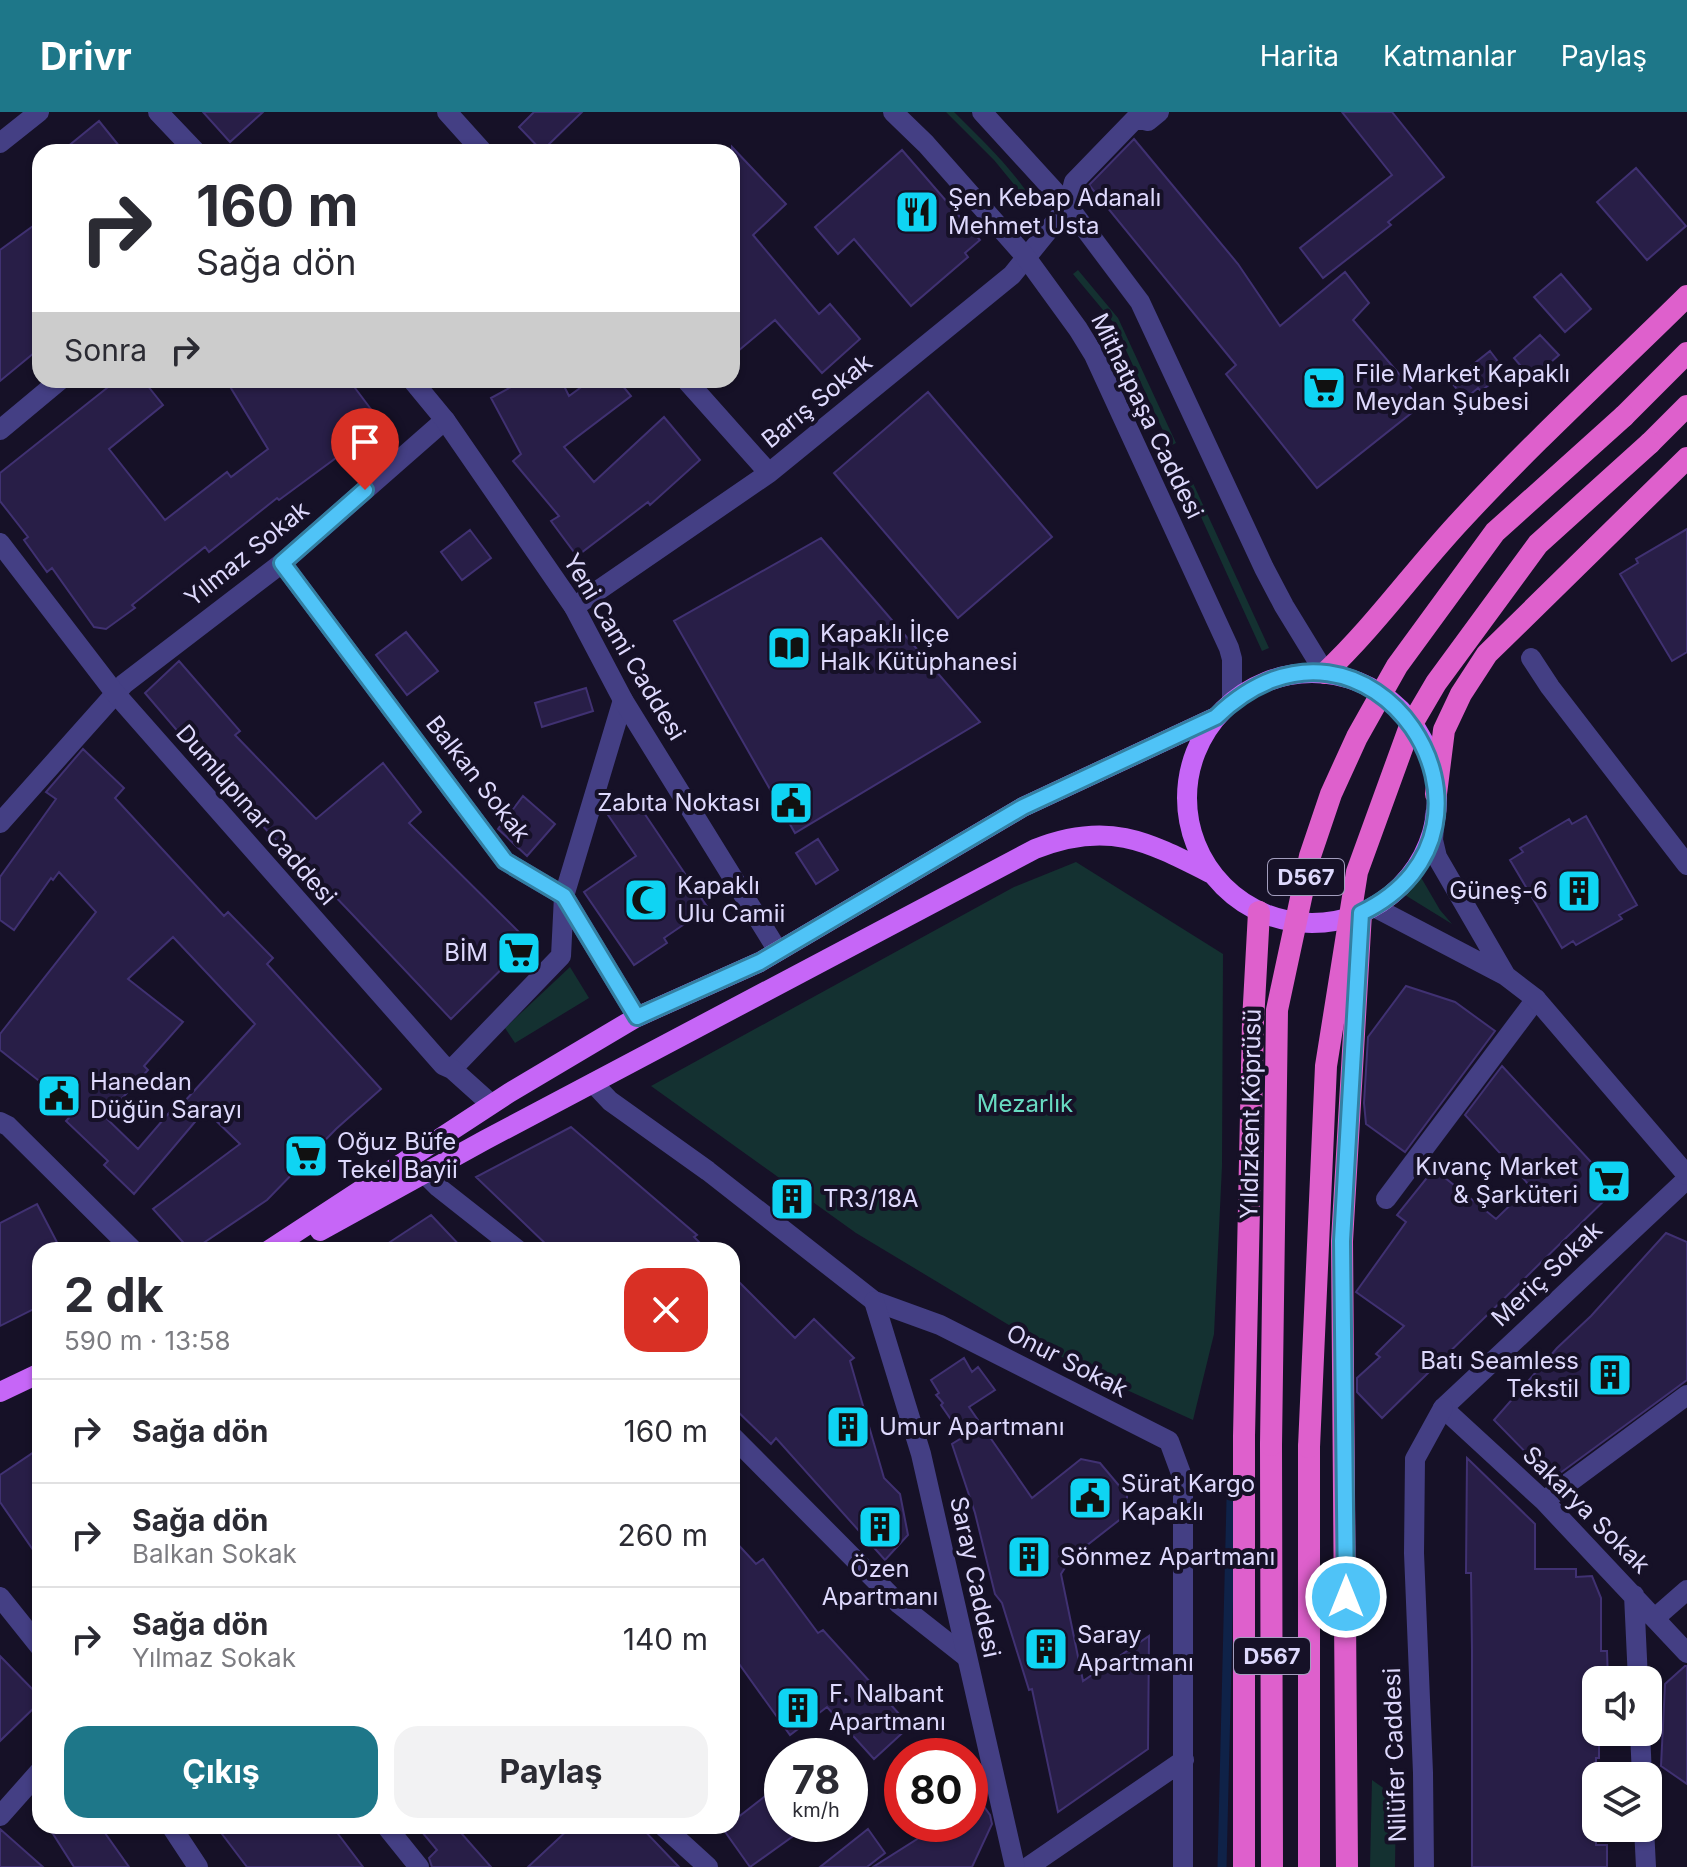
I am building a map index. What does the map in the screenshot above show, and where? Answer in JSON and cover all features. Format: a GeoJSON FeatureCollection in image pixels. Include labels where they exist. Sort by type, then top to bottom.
{"type":"FeatureCollection","features":[{"type":"Feature","properties":{"kind":"highway"},"geometry":{"type":"LineString","coordinates":[[1325,673],[1360,641],[1423,561],[1495,483],[1687,296]]}},
{"type":"Feature","properties":{"kind":"highway","name":"Yıldızkent Köprüsü"},"geometry":{"type":"LineString","coordinates":[[1272,1867],[1271,1445],[1277,1010],[1310,856],[1331,794],[1357,737],[1397,666],[1495,532],[1624,416],[1687,353]]}},
{"type":"Feature","properties":{"kind":"highway","name":"D567"},"geometry":{"type":"LineString","coordinates":[[1309,1867],[1309,1447],[1326,1066],[1357,872],[1409,729],[1436,683],[1538,544],[1687,406]]}},
{"type":"Feature","properties":{"kind":"highway"},"geometry":{"type":"LineString","coordinates":[[1436,804],[1444,730],[1461,694],[1487,654],[1687,458]]}},
{"type":"Feature","properties":{"kind":"highway"},"geometry":{"type":"LineString","coordinates":[[1347,1867],[1342,1241],[1368,910]]}},
{"type":"Feature","properties":{"kind":"highway"},"geometry":{"type":"LineString","coordinates":[[1244,1867],[1244,1436],[1253,1022],[1259,912]]}},
{"type":"Feature","properties":{"kind":"main road"},"geometry":{"type":"LineString","coordinates":[[1300,673],[1325,673],[1367,686],[1403,713],[1427,751],[1434,772],[1436,804],[1432,832],[1416,866],[1392,894],[1368,910],[1327,922],[1310,923],[1284,920],[1259,912],[1226,889],[1212,874],[1193,836],[1187,795],[1195,753],[1216,717],[1232,702],[1252,688],[1276,678],[1300,673]]}},
{"type":"Feature","properties":{"kind":"main road"},"geometry":{"type":"LineString","coordinates":[[281,1242],[491,1104],[637,1017],[760,962],[1023,807],[1216,717]]}},
{"type":"Feature","properties":{"kind":"main road"},"geometry":{"type":"LineString","coordinates":[[300,1242],[593,1083],[1022,856],[1062,838],[1086,834],[1131,838],[1172,853],[1212,874]]}},
{"type":"Feature","properties":{"kind":"main road"},"geometry":{"type":"LineString","coordinates":[[0,1392],[32,1377]]}},
{"type":"Feature","properties":{"kind":"street"},"geometry":{"type":"LineString","coordinates":[[0,143],[39,112]]}},
{"type":"Feature","properties":{"kind":"street"},"geometry":{"type":"LineString","coordinates":[[158,112],[188,144]]}},
{"type":"Feature","properties":{"kind":"street"},"geometry":{"type":"LineString","coordinates":[[447,112],[476,144]]}},
{"type":"Feature","properties":{"kind":"street","name":"Mithatpaşa Caddesi"},"geometry":{"type":"LineString","coordinates":[[893,112],[926,144],[1025,256],[1094,355],[1229,648],[1232,702]]}},
{"type":"Feature","properties":{"kind":"street","name":"Mithatpaşa Caddesi"},"geometry":{"type":"LineString","coordinates":[[982,112],[1068,206],[1140,302],[1264,568],[1325,673]]}},
{"type":"Feature","properties":{"kind":"street","name":"Barış Sokak"},"geometry":{"type":"LineString","coordinates":[[574,607],[769,473],[1012,275],[1068,206],[1074,182],[1136,118],[1148,121],[1159,112]]}},
{"type":"Feature","properties":{"kind":"street"},"geometry":{"type":"LineString","coordinates":[[0,430],[50,388]]}},
{"type":"Feature","properties":{"kind":"street","name":"Yeni Cami Caddesi"},"geometry":{"type":"LineString","coordinates":[[419,388],[445,420],[574,607],[623,700],[778,951]]}},
{"type":"Feature","properties":{"kind":"street"},"geometry":{"type":"LineString","coordinates":[[693,388],[769,473]]}},
{"type":"Feature","properties":{"kind":"street","name":"Yılmaz Sokak"},"geometry":{"type":"LineString","coordinates":[[0,823],[115,693],[282,563],[445,420]]}},
{"type":"Feature","properties":{"kind":"street","name":"Dumlupınar Caddesi"},"geometry":{"type":"LineString","coordinates":[[0,543],[115,693],[443,1065],[452,1069],[491,1104]]}},
{"type":"Feature","properties":{"kind":"street","name":"Balkan Sokak"},"geometry":{"type":"LineString","coordinates":[[282,563],[505,861],[564,896],[637,1017]]}},
{"type":"Feature","properties":{"kind":"street"},"geometry":{"type":"LineString","coordinates":[[1531,658],[1687,865]]}},
{"type":"Feature","properties":{"kind":"street"},"geometry":{"type":"LineString","coordinates":[[452,1069],[561,956],[564,896],[623,700]]}},
{"type":"Feature","properties":{"kind":"street"},"geometry":{"type":"LineString","coordinates":[[1436,804],[1433,840],[1437,857],[1506,976]]}},
{"type":"Feature","properties":{"kind":"street"},"geometry":{"type":"LineString","coordinates":[[1368,910],[1506,976],[1536,999],[1687,1177]]}},
{"type":"Feature","properties":{"kind":"street"},"geometry":{"type":"LineString","coordinates":[[1386,1199],[1536,999]]}},
{"type":"Feature","properties":{"kind":"street","name":"Onur Sokak"},"geometry":{"type":"LineString","coordinates":[[593,1083],[610,1101],[708,1171],[874,1301],[940,1325],[1169,1441],[1183,1479],[1183,1867]]}},
{"type":"Feature","properties":{"kind":"street"},"geometry":{"type":"LineString","coordinates":[[0,1122],[8,1126],[125,1242]]}},
{"type":"Feature","properties":{"kind":"street"},"geometry":{"type":"LineString","coordinates":[[425,1174],[508,1242]]}},
{"type":"Feature","properties":{"kind":"street","name":"Meriç Sokak"},"geometry":{"type":"LineString","coordinates":[[1443,1408],[1687,1177]]}},
{"type":"Feature","properties":{"kind":"street","name":"Saray Caddesi"},"geometry":{"type":"LineString","coordinates":[[874,1301],[921,1454],[1015,1867]]}},
{"type":"Feature","properties":{"kind":"street"},"geometry":{"type":"LineString","coordinates":[[1544,1501],[1687,1395]]}},
{"type":"Feature","properties":{"kind":"street","name":"Sakarya Sokak"},"geometry":{"type":"LineString","coordinates":[[1443,1408],[1544,1501],[1687,1653]]}},
{"type":"Feature","properties":{"kind":"street","name":"Nilüfer Caddesi"},"geometry":{"type":"LineString","coordinates":[[1424,1867],[1414,1553],[1415,1459],[1443,1408]]}},
{"type":"Feature","properties":{"kind":"street"},"geometry":{"type":"LineString","coordinates":[[740,1447],[899,1604],[965,1656]]}},
{"type":"Feature","properties":{"kind":"street"},"geometry":{"type":"LineString","coordinates":[[1655,1618],[1687,1590]]}},
{"type":"Feature","properties":{"kind":"street"},"geometry":{"type":"LineString","coordinates":[[1634,1595],[1637,1666]]}},
{"type":"Feature","properties":{"kind":"street"},"geometry":{"type":"LineString","coordinates":[[3,1609],[32,1631]]}},
{"type":"Feature","properties":{"kind":"street"},"geometry":{"type":"LineString","coordinates":[[1028,1867],[1184,1760]]}},
{"type":"Feature","properties":{"kind":"street"},"geometry":{"type":"LineString","coordinates":[[0,1816],[32,1780]]}},
{"type":"Feature","properties":{"kind":"street"},"geometry":{"type":"LineString","coordinates":[[176,1834],[198,1867]]}},
{"type":"Feature","properties":{"kind":"street"},"geometry":{"type":"LineString","coordinates":[[392,1834],[419,1867]]}},
{"type":"Feature","properties":{"kind":"street"},"geometry":{"type":"LineString","coordinates":[[670,1834],[697,1864]]}},
{"type":"Feature","properties":{"kind":"street"},"geometry":{"type":"LineString","coordinates":[[1645,1842],[1646,1867]]}},
{"type":"Feature","properties":{"kind":"green space"},"geometry":{"type":"Polygon","coordinates":[[[946,112],[954,112],[996,154],[1033,201],[1030,204],[994,160],[946,112]]]}},
{"type":"Feature","properties":{"kind":"green space"},"geometry":{"type":"Polygon","coordinates":[[[1078,270],[1118,318],[1176,443],[1170,446],[1113,322],[1073,274],[1078,270]]]}},
{"type":"Feature","properties":{"kind":"green space"},"geometry":{"type":"Polygon","coordinates":[[[1192,481],[1269,648],[1262,651],[1186,484],[1192,481]]]}},
{"type":"Feature","properties":{"kind":"green space","name":"Mezarlık"},"geometry":{"type":"Polygon","coordinates":[[[1076,862],[1223,954],[1222,1166],[1214,1334],[1193,1420],[1087,1372],[856,1233],[651,1086],[1014,887],[1076,862]]]}},
{"type":"Feature","properties":{"kind":"green space"},"geometry":{"type":"Polygon","coordinates":[[[1419,874],[1440,910],[1452,924],[1405,895],[1419,874]]]}},
{"type":"Feature","properties":{"kind":"green space"},"geometry":{"type":"Polygon","coordinates":[[[570,967],[589,998],[515,1043],[505,1028],[570,967]]]}},
{"type":"Feature","properties":{"kind":"green space"},"geometry":{"type":"Polygon","coordinates":[[[1372,1780],[1396,1797],[1395,1867],[1370,1867],[1372,1780]]]}},
{"type":"Feature","properties":{"kind":"building"},"geometry":{"type":"Polygon","coordinates":[[[203,112],[263,112],[230,142],[203,112]]]}},
{"type":"Feature","properties":{"kind":"building"},"geometry":{"type":"Polygon","coordinates":[[[534,112],[582,112],[549,144],[535,144],[519,127],[534,112]]]}},
{"type":"Feature","properties":{"kind":"building"},"geometry":{"type":"Polygon","coordinates":[[[1342,112],[1392,112],[1444,177],[1388,222],[1391,225],[1323,278],[1300,248],[1392,175],[1342,112]]]}},
{"type":"Feature","properties":{"kind":"building"},"geometry":{"type":"Polygon","coordinates":[[[99,121],[118,144],[71,144],[99,121]]]}},
{"type":"Feature","properties":{"kind":"building"},"geometry":{"type":"Polygon","coordinates":[[[1134,139],[1238,264],[1280,326],[1345,272],[1369,303],[1353,320],[1424,403],[1317,488],[1226,374],[1236,365],[1089,185],[1134,139]]]}},
{"type":"Feature","properties":{"kind":"building"},"geometry":{"type":"Polygon","coordinates":[[[902,150],[980,240],[965,253],[968,257],[911,306],[854,239],[838,254],[815,227],[902,150]]]}},
{"type":"Feature","properties":{"kind":"building"},"geometry":{"type":"Polygon","coordinates":[[[740,155],[786,204],[753,235],[819,314],[830,304],[860,339],[822,373],[775,320],[740,349],[740,155]]]}},
{"type":"Feature","properties":{"kind":"building"},"geometry":{"type":"Polygon","coordinates":[[[1636,168],[1686,226],[1647,260],[1597,202],[1636,168]]]}},
{"type":"Feature","properties":{"kind":"building"},"geometry":{"type":"Polygon","coordinates":[[[32,227],[32,355],[0,381],[0,250],[32,227]]]}},
{"type":"Feature","properties":{"kind":"building"},"geometry":{"type":"Polygon","coordinates":[[[1561,274],[1591,309],[1565,332],[1534,297],[1561,274]]]}},
{"type":"Feature","properties":{"kind":"building"},"geometry":{"type":"Polygon","coordinates":[[[1540,335],[1559,355],[1532,379],[1514,358],[1540,335]]]}},
{"type":"Feature","properties":{"kind":"building"},"geometry":{"type":"Polygon","coordinates":[[[1490,351],[1506,372],[1465,399],[1451,382],[1490,351]]]}},
{"type":"Feature","properties":{"kind":"building"},"geometry":{"type":"Polygon","coordinates":[[[107,388],[149,388],[163,405],[109,449],[165,520],[227,472],[231,477],[268,449],[231,388],[355,388],[382,424],[279,500],[277,498],[209,552],[205,547],[106,629],[94,627],[52,568],[47,572],[24,540],[28,537],[0,501],[0,473],[107,388]]]}},
{"type":"Feature","properties":{"kind":"building"},"geometry":{"type":"Polygon","coordinates":[[[509,388],[565,388],[569,396],[580,388],[624,388],[631,396],[564,447],[594,482],[664,417],[700,460],[650,505],[648,502],[577,556],[551,521],[559,516],[513,461],[521,454],[491,398],[509,388]]]}},
{"type":"Feature","properties":{"kind":"building"},"geometry":{"type":"Polygon","coordinates":[[[928,392],[1052,537],[958,618],[834,473],[928,392]]]}},
{"type":"Feature","properties":{"kind":"building"},"geometry":{"type":"Polygon","coordinates":[[[1687,529],[1687,652],[1672,661],[1620,574],[1638,563],[1636,559],[1687,529]]]}},
{"type":"Feature","properties":{"kind":"building"},"geometry":{"type":"Polygon","coordinates":[[[470,530],[491,558],[462,580],[441,552],[470,530]]]}},
{"type":"Feature","properties":{"kind":"building"},"geometry":{"type":"Polygon","coordinates":[[[821,538],[980,722],[795,833],[674,621],[821,538]]]}},
{"type":"Feature","properties":{"kind":"building"},"geometry":{"type":"Polygon","coordinates":[[[406,632],[438,671],[407,695],[376,655],[406,632]]]}},
{"type":"Feature","properties":{"kind":"building"},"geometry":{"type":"Polygon","coordinates":[[[179,661],[240,731],[235,735],[316,819],[383,763],[421,812],[409,823],[529,942],[451,1019],[329,890],[326,892],[227,789],[145,693],[179,661]]]}},
{"type":"Feature","properties":{"kind":"building"},"geometry":{"type":"Polygon","coordinates":[[[586,688],[593,711],[542,727],[535,703],[586,688]]]}},
{"type":"Feature","properties":{"kind":"building"},"geometry":{"type":"Polygon","coordinates":[[[83,749],[124,788],[115,798],[224,916],[228,912],[273,958],[267,964],[381,1089],[336,1129],[267,1200],[205,1242],[183,1242],[153,1209],[240,1144],[205,1110],[134,1194],[104,1165],[108,1161],[66,1121],[76,1110],[0,1050],[0,1034],[96,912],[59,872],[53,880],[51,878],[14,930],[0,920],[0,877],[56,799],[46,792],[83,749]],[[173,937],[128,979],[183,1022],[144,1066],[148,1070],[105,1117],[138,1149],[181,1099],[184,1102],[255,1024],[173,937]]]}},
{"type":"Feature","properties":{"kind":"building","name":"Kapaklı Ulu Camii"},"geometry":{"type":"Polygon","coordinates":[[[632,795],[708,908],[664,938],[667,943],[634,965],[584,892],[636,856],[606,812],[632,795]]]}},
{"type":"Feature","properties":{"kind":"building"},"geometry":{"type":"Polygon","coordinates":[[[523,796],[555,824],[527,856],[498,829],[523,796]]]}},
{"type":"Feature","properties":{"kind":"building","name":"Güneş-6"},"geometry":{"type":"Polygon","coordinates":[[[1586,816],[1637,905],[1619,915],[1622,919],[1576,945],[1573,941],[1562,948],[1510,860],[1523,852],[1520,848],[1569,819],[1572,824],[1586,816]]]}},
{"type":"Feature","properties":{"kind":"building"},"geometry":{"type":"Polygon","coordinates":[[[818,839],[838,870],[816,884],[796,853],[818,839]]]}},
{"type":"Feature","properties":{"kind":"building"},"geometry":{"type":"Polygon","coordinates":[[[1406,986],[1455,1002],[1495,1031],[1405,1152],[1366,1124],[1364,1103],[1368,1037],[1406,986]]]}},
{"type":"Feature","properties":{"kind":"building"},"geometry":{"type":"Polygon","coordinates":[[[1502,1066],[1616,1189],[1382,1418],[1357,1392],[1357,1378],[1380,1357],[1376,1354],[1404,1326],[1356,1292],[1406,1222],[1397,1215],[1434,1169],[1496,1219],[1530,1186],[1465,1115],[1502,1066]]]}},
{"type":"Feature","properties":{"kind":"building"},"geometry":{"type":"Polygon","coordinates":[[[571,1127],[697,1235],[694,1237],[699,1242],[544,1242],[476,1177],[571,1127]]]}},
{"type":"Feature","properties":{"kind":"building"},"geometry":{"type":"Polygon","coordinates":[[[37,1204],[57,1242],[32,1242],[32,1310],[0,1326],[0,1223],[37,1204]]]}},
{"type":"Feature","properties":{"kind":"building"},"geometry":{"type":"Polygon","coordinates":[[[431,1215],[456,1242],[390,1242],[431,1215]]]}},
{"type":"Feature","properties":{"kind":"building"},"geometry":{"type":"Polygon","coordinates":[[[1666,1233],[1687,1242],[1687,1380],[1552,1479],[1494,1420],[1666,1233]]]}},
{"type":"Feature","properties":{"kind":"building"},"geometry":{"type":"Polygon","coordinates":[[[740,1283],[795,1338],[814,1319],[854,1358],[850,1361],[884,1478],[900,1494],[908,1535],[885,1560],[776,1438],[771,1444],[740,1414],[740,1283]]]}},
{"type":"Feature","properties":{"kind":"building"},"geometry":{"type":"Polygon","coordinates":[[[964,1358],[972,1372],[978,1367],[995,1390],[969,1407],[1032,1498],[1081,1459],[1100,1463],[1127,1495],[1127,1514],[1072,1557],[1061,1574],[1083,1681],[1149,1636],[1148,1749],[1058,1812],[1032,1689],[1029,1690],[1002,1603],[995,1594],[975,1513],[952,1444],[963,1437],[941,1405],[943,1403],[936,1395],[939,1393],[931,1380],[964,1358]]]}},
{"type":"Feature","properties":{"kind":"building"},"geometry":{"type":"Polygon","coordinates":[[[32,1453],[32,1548],[0,1502],[0,1475],[32,1453]]]}},
{"type":"Feature","properties":{"kind":"building"},"geometry":{"type":"Polygon","coordinates":[[[1467,1458],[1535,1524],[1535,1569],[1576,1569],[1576,1577],[1592,1576],[1601,1598],[1601,1651],[1607,1651],[1608,1666],[1582,1666],[1582,1746],[1599,1746],[1599,1758],[1596,1762],[1582,1762],[1582,1842],[1607,1845],[1607,1867],[1472,1867],[1471,1573],[1466,1573],[1467,1458]]]}},
{"type":"Feature","properties":{"kind":"building"},"geometry":{"type":"Polygon","coordinates":[[[740,1547],[756,1564],[763,1559],[818,1633],[823,1630],[910,1726],[897,1738],[884,1738],[884,1750],[874,1759],[868,1752],[868,1738],[855,1738],[827,1707],[790,1735],[740,1665],[740,1547]]]}},
{"type":"Feature","properties":{"kind":"building"},"geometry":{"type":"Polygon","coordinates":[[[0,1656],[32,1689],[32,1710],[0,1741],[0,1656]]]}},
{"type":"Feature","properties":{"kind":"building"},"geometry":{"type":"Polygon","coordinates":[[[1687,1666],[1687,1784],[1662,1767],[1665,1684],[1687,1666]]]}},
{"type":"Feature","properties":{"kind":"building"},"geometry":{"type":"Polygon","coordinates":[[[764,1797],[764,1842],[785,1842],[750,1867],[727,1834],[740,1834],[740,1816],[764,1797]]]}},
{"type":"Feature","properties":{"kind":"building"},"geometry":{"type":"Polygon","coordinates":[[[988,1812],[990,1815],[992,1824],[988,1833],[988,1812]]]}},
{"type":"Feature","properties":{"kind":"building"},"geometry":{"type":"Polygon","coordinates":[[[0,1829],[43,1867],[0,1867],[0,1829]]]}},
{"type":"Feature","properties":{"kind":"building"},"geometry":{"type":"Polygon","coordinates":[[[868,1829],[885,1853],[867,1867],[820,1867],[852,1842],[868,1842],[868,1829]]]}},
{"type":"Feature","properties":{"kind":"building"},"geometry":{"type":"Polygon","coordinates":[[[53,1834],[106,1834],[129,1867],[74,1867],[53,1834]]]}},
{"type":"Feature","properties":{"kind":"building"},"geometry":{"type":"Polygon","coordinates":[[[222,1834],[338,1834],[363,1867],[247,1867],[222,1834]]]}},
{"type":"Feature","properties":{"kind":"building"},"geometry":{"type":"Polygon","coordinates":[[[424,1834],[462,1834],[491,1867],[432,1867],[429,1858],[437,1850],[424,1834]]]}},
{"type":"Feature","properties":{"kind":"building"},"geometry":{"type":"Polygon","coordinates":[[[563,1834],[648,1834],[679,1867],[528,1867],[563,1834]]]}},
{"type":"Feature","properties":{"kind":"building"},"geometry":{"type":"Polygon","coordinates":[[[913,1842],[984,1842],[972,1867],[873,1867],[913,1842]]]}},
{"type":"Feature","properties":{"kind":"waterway"},"geometry":{"type":"LineString","coordinates":[[1222,1867],[1231,1500]]}},
{"type":"Feature","properties":{"kind":"place","name":"Şen Kebap Adanalı Mehmet Usta"},"geometry":{"type":"Point","coordinates":[917,212]}},
{"type":"Feature","properties":{"kind":"place","name":"File Market Kapaklı Meydan Şubesi"},"geometry":{"type":"Point","coordinates":[1324,388]}},
{"type":"Feature","properties":{"kind":"place","name":"Kapaklı İlçe Halk Kütüphanesi"},"geometry":{"type":"Point","coordinates":[789,648]}},
{"type":"Feature","properties":{"kind":"place","name":"Zabıta Noktası"},"geometry":{"type":"Point","coordinates":[791,803]}},
{"type":"Feature","properties":{"kind":"place","name":"Güneş-6"},"geometry":{"type":"Point","coordinates":[1579,891]}},
{"type":"Feature","properties":{"kind":"place","name":"Kapaklı Ulu Camii"},"geometry":{"type":"Point","coordinates":[646,900]}},
{"type":"Feature","properties":{"kind":"place","name":"BİM"},"geometry":{"type":"Point","coordinates":[519,953]}},
{"type":"Feature","properties":{"kind":"place","name":"Hanedan Düğün Sarayı"},"geometry":{"type":"Point","coordinates":[59,1096]}},
{"type":"Feature","properties":{"kind":"place","name":"Oğuz Büfe Tekel Bayii"},"geometry":{"type":"Point","coordinates":[306,1156]}},
{"type":"Feature","properties":{"kind":"place","name":"Kıvanç Market & Şarküteri"},"geometry":{"type":"Point","coordinates":[1609,1181]}},
{"type":"Feature","properties":{"kind":"place","name":"TR3/18A"},"geometry":{"type":"Point","coordinates":[792,1199]}},
{"type":"Feature","properties":{"kind":"place","name":"Batı Seamless Tekstil"},"geometry":{"type":"Point","coordinates":[1610,1375]}},
{"type":"Feature","properties":{"kind":"place","name":"Umur Apartmanı"},"geometry":{"type":"Point","coordinates":[848,1427]}},
{"type":"Feature","properties":{"kind":"place","name":"Sürat Kargo Kapaklı"},"geometry":{"type":"Point","coordinates":[1090,1498]}},
{"type":"Feature","properties":{"kind":"place","name":"Özen Apartmanı"},"geometry":{"type":"Point","coordinates":[880,1527]}},
{"type":"Feature","properties":{"kind":"place","name":"Sönmez Apartmanı"},"geometry":{"type":"Point","coordinates":[1029,1557]}},
{"type":"Feature","properties":{"kind":"place","name":"Saray Apartmanı"},"geometry":{"type":"Point","coordinates":[1046,1649]}},
{"type":"Feature","properties":{"kind":"place","name":"F. Nalbant Apartmanı"},"geometry":{"type":"Point","coordinates":[798,1708]}},
{"type":"Feature","properties":{"kind":"route"},"geometry":{"type":"LineString","coordinates":[[365,490],[282,563],[505,861],[564,896],[637,1017],[760,962],[1023,807],[1216,717],[1252,688],[1276,678],[1300,673],[1325,673],[1347,678],[1367,686],[1403,713],[1427,751],[1434,772],[1435,814],[1432,832],[1416,866],[1392,894],[1361,913],[1342,1241],[1346,1597]]}}]}
